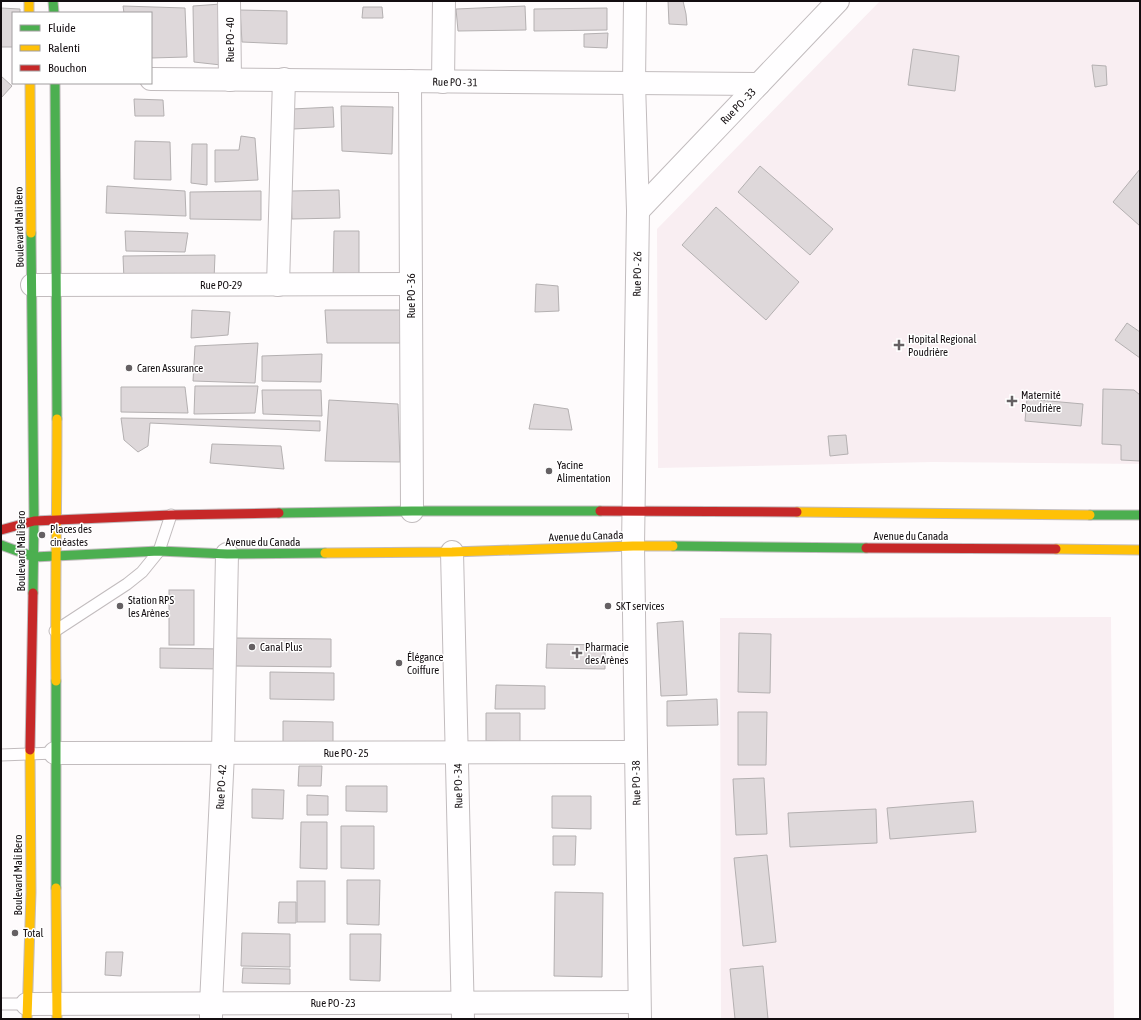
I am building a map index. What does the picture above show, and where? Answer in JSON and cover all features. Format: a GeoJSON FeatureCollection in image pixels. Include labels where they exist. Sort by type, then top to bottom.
{"type":"FeatureCollection","features":[{"type":"Feature","properties":{"kind":"street"},"geometry":{"type":"LineString","coordinates":[[29,1],[29,12]]}},
{"type":"Feature","properties":{"kind":"street"},"geometry":{"type":"LineString","coordinates":[[53,1],[54,12]]}},
{"type":"Feature","properties":{"kind":"street","name":"Rue PO - 40"},"geometry":{"type":"LineString","coordinates":[[229,1],[230,80]]}},
{"type":"Feature","properties":{"kind":"street"},"geometry":{"type":"LineString","coordinates":[[443,82],[444,1]]}},
{"type":"Feature","properties":{"kind":"street","name":"Rue PO - 26"},"geometry":{"type":"LineString","coordinates":[[633,546],[638,210],[634,83],[635,1]]}},
{"type":"Feature","properties":{"kind":"street","name":"Rue PO - 33"},"geometry":{"type":"LineString","coordinates":[[638,210],[838,1]]}},
{"type":"Feature","properties":{"kind":"street","name":"Rue PO - 31"},"geometry":{"type":"LineString","coordinates":[[152,79],[759,84]]}},
{"type":"Feature","properties":{"kind":"street"},"geometry":{"type":"LineString","coordinates":[[278,285],[284,79]]}},
{"type":"Feature","properties":{"kind":"street","name":"Rue PO - 36"},"geometry":{"type":"LineString","coordinates":[[410,81],[412,511]]}},
{"type":"Feature","properties":{"kind":"street","name":"Boulevard Mali Bero"},"geometry":{"type":"LineString","coordinates":[[27,1012],[31,892],[30,754],[34,557],[30,84]]}},
{"type":"Feature","properties":{"kind":"street"},"geometry":{"type":"LineString","coordinates":[[54,84],[57,520],[55,557],[57,1012]]}},
{"type":"Feature","properties":{"kind":"street","name":"Rue PO-29"},"geometry":{"type":"LineString","coordinates":[[32,286],[411,284]]}},
{"type":"Feature","properties":{"kind":"street","name":"Avenue du Canada"},"geometry":{"type":"LineString","coordinates":[[1,530],[34,521],[171,515],[412,511],[633,511],[1140,515]]}},
{"type":"Feature","properties":{"kind":"street","name":"Avenue du Canada"},"geometry":{"type":"LineString","coordinates":[[1,545],[34,557],[159,551],[227,554],[452,552],[633,546],[1140,550]]}},
{"type":"Feature","properties":{"kind":"street","name":"Rue PO - 38"},"geometry":{"type":"LineString","coordinates":[[633,546],[639,1010]]}},
{"type":"Feature","properties":{"kind":"street","name":"Rue PO - 34"},"geometry":{"type":"LineString","coordinates":[[452,552],[463,1011]]}},
{"type":"Feature","properties":{"kind":"street","name":"Rue PO - 42"},"geometry":{"type":"LineString","coordinates":[[211,1011],[223,753],[227,554]]}},
{"type":"Feature","properties":{"kind":"street","name":"Rue PO - 25"},"geometry":{"type":"LineString","coordinates":[[55,753],[636,752]]}},
{"type":"Feature","properties":{"kind":"street","name":"Rue PO - 23"},"geometry":{"type":"LineString","coordinates":[[27,1012],[639,1010]]}},
{"type":"Feature","properties":{"kind":"lane"},"geometry":{"type":"LineString","coordinates":[[55,631],[127,584],[142,572],[159,551],[171,515]]}},
{"type":"Feature","properties":{"kind":"lane"},"geometry":{"type":"LineString","coordinates":[[1,755],[55,753]]}},
{"type":"Feature","properties":{"kind":"lane"},"geometry":{"type":"LineString","coordinates":[[1,1004],[27,1012]]}},
{"type":"Feature","properties":{"kind":"shaded area","name":"Hopital Regional Poudrière"},"geometry":{"type":"Polygon","coordinates":[[[880,1],[1140,1],[1140,464],[932,462],[658,468],[657,229],[880,1]]]}},
{"type":"Feature","properties":{"kind":"shaded area"},"geometry":{"type":"Polygon","coordinates":[[[1111,617],[1114,1019],[721,1019],[720,618],[1111,617]]]}},
{"type":"Feature","properties":{"kind":"building"},"geometry":{"type":"Polygon","coordinates":[[[668,1],[683,1],[687,25],[669,24],[668,1]]]}},
{"type":"Feature","properties":{"kind":"building"},"geometry":{"type":"Polygon","coordinates":[[[221,4],[221,65],[194,62],[193,6],[221,4]]]}},
{"type":"Feature","properties":{"kind":"building"},"geometry":{"type":"Polygon","coordinates":[[[123,6],[185,8],[187,57],[152,58],[152,12],[124,12],[123,6]]]}},
{"type":"Feature","properties":{"kind":"building"},"geometry":{"type":"Polygon","coordinates":[[[525,6],[526,30],[458,31],[456,9],[525,6]]]}},
{"type":"Feature","properties":{"kind":"building"},"geometry":{"type":"Polygon","coordinates":[[[363,7],[382,7],[383,18],[362,18],[363,7]]]}},
{"type":"Feature","properties":{"kind":"building"},"geometry":{"type":"Polygon","coordinates":[[[1,8],[20,9],[20,12],[12,12],[12,47],[1,47],[1,8]]]}},
{"type":"Feature","properties":{"kind":"building"},"geometry":{"type":"Polygon","coordinates":[[[607,8],[607,30],[534,31],[534,9],[607,8]]]}},
{"type":"Feature","properties":{"kind":"building"},"geometry":{"type":"Polygon","coordinates":[[[240,10],[287,11],[287,44],[242,42],[240,10]]]}},
{"type":"Feature","properties":{"kind":"building"},"geometry":{"type":"Polygon","coordinates":[[[608,33],[607,48],[584,47],[584,34],[608,33]]]}},
{"type":"Feature","properties":{"kind":"building"},"geometry":{"type":"Polygon","coordinates":[[[913,49],[959,56],[955,91],[908,85],[913,49]]]}},
{"type":"Feature","properties":{"kind":"building"},"geometry":{"type":"Polygon","coordinates":[[[1092,65],[1106,66],[1107,85],[1095,87],[1092,65]]]}},
{"type":"Feature","properties":{"kind":"building"},"geometry":{"type":"Polygon","coordinates":[[[1,76],[12,86],[1,98],[1,76]]]}},
{"type":"Feature","properties":{"kind":"building"},"geometry":{"type":"Polygon","coordinates":[[[134,99],[163,100],[164,116],[135,116],[134,99]]]}},
{"type":"Feature","properties":{"kind":"building"},"geometry":{"type":"Polygon","coordinates":[[[341,106],[393,107],[392,154],[342,151],[341,106]]]}},
{"type":"Feature","properties":{"kind":"building"},"geometry":{"type":"Polygon","coordinates":[[[333,107],[334,127],[293,129],[292,109],[333,107]]]}},
{"type":"Feature","properties":{"kind":"building"},"geometry":{"type":"Polygon","coordinates":[[[241,136],[255,138],[258,180],[215,182],[215,150],[239,150],[241,136]]]}},
{"type":"Feature","properties":{"kind":"building"},"geometry":{"type":"Polygon","coordinates":[[[135,141],[170,142],[171,180],[134,179],[135,141]]]}},
{"type":"Feature","properties":{"kind":"building"},"geometry":{"type":"Polygon","coordinates":[[[192,144],[207,144],[207,185],[191,183],[192,144]]]}},
{"type":"Feature","properties":{"kind":"building"},"geometry":{"type":"Polygon","coordinates":[[[760,166],[833,229],[810,255],[738,192],[760,166]]]}},
{"type":"Feature","properties":{"kind":"building"},"geometry":{"type":"Polygon","coordinates":[[[1140,169],[1140,226],[1113,202],[1140,169]]]}},
{"type":"Feature","properties":{"kind":"building"},"geometry":{"type":"Polygon","coordinates":[[[107,186],[185,191],[186,216],[106,213],[107,186]]]}},
{"type":"Feature","properties":{"kind":"building"},"geometry":{"type":"Polygon","coordinates":[[[339,190],[340,218],[292,219],[291,191],[339,190]]]}},
{"type":"Feature","properties":{"kind":"building"},"geometry":{"type":"Polygon","coordinates":[[[261,191],[261,220],[190,219],[190,192],[261,191]]]}},
{"type":"Feature","properties":{"kind":"building"},"geometry":{"type":"Polygon","coordinates":[[[716,207],[799,282],[766,320],[682,245],[716,207]]]}},
{"type":"Feature","properties":{"kind":"building"},"geometry":{"type":"Polygon","coordinates":[[[125,231],[188,233],[185,252],[126,251],[125,231]]]}},
{"type":"Feature","properties":{"kind":"building"},"geometry":{"type":"Polygon","coordinates":[[[334,231],[359,231],[359,279],[333,280],[334,231]]]}},
{"type":"Feature","properties":{"kind":"building"},"geometry":{"type":"Polygon","coordinates":[[[215,255],[214,280],[124,280],[123,256],[215,255]]]}},
{"type":"Feature","properties":{"kind":"building"},"geometry":{"type":"Polygon","coordinates":[[[536,284],[558,286],[559,311],[535,312],[536,284]]]}},
{"type":"Feature","properties":{"kind":"building"},"geometry":{"type":"Polygon","coordinates":[[[192,310],[230,312],[228,335],[191,338],[192,310]]]}},
{"type":"Feature","properties":{"kind":"building"},"geometry":{"type":"Polygon","coordinates":[[[325,310],[405,310],[405,343],[327,343],[325,310]]]}},
{"type":"Feature","properties":{"kind":"building"},"geometry":{"type":"Polygon","coordinates":[[[1127,323],[1140,332],[1140,358],[1115,340],[1127,323]]]}},
{"type":"Feature","properties":{"kind":"building"},"geometry":{"type":"Polygon","coordinates":[[[258,343],[255,383],[193,381],[195,346],[258,343]]]}},
{"type":"Feature","properties":{"kind":"building"},"geometry":{"type":"Polygon","coordinates":[[[322,354],[321,382],[262,381],[262,356],[322,354]]]}},
{"type":"Feature","properties":{"kind":"building"},"geometry":{"type":"Polygon","coordinates":[[[195,386],[258,386],[255,413],[194,414],[195,386]]]}},
{"type":"Feature","properties":{"kind":"building"},"geometry":{"type":"Polygon","coordinates":[[[121,387],[185,387],[188,413],[121,412],[121,387]]]}},
{"type":"Feature","properties":{"kind":"building"},"geometry":{"type":"Polygon","coordinates":[[[1103,389],[1134,390],[1140,395],[1140,461],[1121,460],[1121,445],[1102,444],[1103,389]]]}},
{"type":"Feature","properties":{"kind":"building"},"geometry":{"type":"Polygon","coordinates":[[[262,390],[321,390],[322,416],[263,414],[262,390]]]}},
{"type":"Feature","properties":{"kind":"building"},"geometry":{"type":"Polygon","coordinates":[[[1027,399],[1083,404],[1081,426],[1025,421],[1027,399]]]}},
{"type":"Feature","properties":{"kind":"building"},"geometry":{"type":"Polygon","coordinates":[[[329,400],[398,404],[400,462],[325,461],[329,400]]]}},
{"type":"Feature","properties":{"kind":"building"},"geometry":{"type":"Polygon","coordinates":[[[534,404],[568,409],[572,430],[529,429],[534,404]]]}},
{"type":"Feature","properties":{"kind":"building"},"geometry":{"type":"Polygon","coordinates":[[[121,418],[320,421],[320,431],[150,423],[148,446],[138,452],[124,440],[121,418]]]}},
{"type":"Feature","properties":{"kind":"building"},"geometry":{"type":"Polygon","coordinates":[[[846,435],[848,454],[830,456],[828,436],[846,435]]]}},
{"type":"Feature","properties":{"kind":"building"},"geometry":{"type":"Polygon","coordinates":[[[212,444],[281,446],[284,469],[210,463],[212,444]]]}},
{"type":"Feature","properties":{"kind":"building"},"geometry":{"type":"Polygon","coordinates":[[[169,590],[194,590],[194,645],[169,645],[169,590]]]}},
{"type":"Feature","properties":{"kind":"building"},"geometry":{"type":"Polygon","coordinates":[[[683,621],[687,695],[661,696],[657,623],[683,621]]]}},
{"type":"Feature","properties":{"kind":"building"},"geometry":{"type":"Polygon","coordinates":[[[739,633],[771,634],[770,693],[738,692],[739,633]]]}},
{"type":"Feature","properties":{"kind":"building"},"geometry":{"type":"Polygon","coordinates":[[[235,638],[331,639],[331,667],[235,666],[235,638]]]}},
{"type":"Feature","properties":{"kind":"building"},"geometry":{"type":"Polygon","coordinates":[[[547,644],[605,645],[605,669],[546,668],[547,644]]]}},
{"type":"Feature","properties":{"kind":"building"},"geometry":{"type":"Polygon","coordinates":[[[160,648],[221,649],[221,669],[160,668],[160,648]]]}},
{"type":"Feature","properties":{"kind":"building"},"geometry":{"type":"Polygon","coordinates":[[[270,672],[334,673],[334,700],[270,699],[270,672]]]}},
{"type":"Feature","properties":{"kind":"building"},"geometry":{"type":"Polygon","coordinates":[[[496,685],[545,686],[545,709],[495,709],[496,685]]]}},
{"type":"Feature","properties":{"kind":"building"},"geometry":{"type":"Polygon","coordinates":[[[717,699],[718,725],[667,726],[667,701],[717,699]]]}},
{"type":"Feature","properties":{"kind":"building"},"geometry":{"type":"Polygon","coordinates":[[[738,712],[767,712],[766,765],[738,765],[738,712]]]}},
{"type":"Feature","properties":{"kind":"building"},"geometry":{"type":"Polygon","coordinates":[[[486,713],[520,713],[520,742],[486,741],[486,713]]]}},
{"type":"Feature","properties":{"kind":"building"},"geometry":{"type":"Polygon","coordinates":[[[283,721],[333,722],[333,747],[283,747],[283,721]]]}},
{"type":"Feature","properties":{"kind":"building"},"geometry":{"type":"Polygon","coordinates":[[[299,766],[322,766],[321,786],[298,786],[299,766]]]}},
{"type":"Feature","properties":{"kind":"building"},"geometry":{"type":"Polygon","coordinates":[[[764,778],[767,834],[736,835],[733,779],[764,778]]]}},
{"type":"Feature","properties":{"kind":"building"},"geometry":{"type":"Polygon","coordinates":[[[346,786],[387,786],[387,812],[346,811],[346,786]]]}},
{"type":"Feature","properties":{"kind":"building"},"geometry":{"type":"Polygon","coordinates":[[[252,789],[284,790],[283,819],[252,818],[252,789]]]}},
{"type":"Feature","properties":{"kind":"building"},"geometry":{"type":"Polygon","coordinates":[[[307,795],[328,796],[328,815],[307,815],[307,795]]]}},
{"type":"Feature","properties":{"kind":"building"},"geometry":{"type":"Polygon","coordinates":[[[552,796],[591,796],[591,829],[552,828],[552,796]]]}},
{"type":"Feature","properties":{"kind":"building"},"geometry":{"type":"Polygon","coordinates":[[[973,801],[976,832],[890,839],[887,808],[973,801]]]}},
{"type":"Feature","properties":{"kind":"building"},"geometry":{"type":"Polygon","coordinates":[[[876,809],[877,843],[790,847],[788,813],[876,809]]]}},
{"type":"Feature","properties":{"kind":"building"},"geometry":{"type":"Polygon","coordinates":[[[301,822],[327,822],[327,869],[300,868],[301,822]]]}},
{"type":"Feature","properties":{"kind":"building"},"geometry":{"type":"Polygon","coordinates":[[[341,826],[374,826],[374,869],[341,868],[341,826]]]}},
{"type":"Feature","properties":{"kind":"building"},"geometry":{"type":"Polygon","coordinates":[[[553,836],[576,836],[575,865],[553,865],[553,836]]]}},
{"type":"Feature","properties":{"kind":"building"},"geometry":{"type":"Polygon","coordinates":[[[767,855],[776,942],[743,946],[734,858],[767,855]]]}},
{"type":"Feature","properties":{"kind":"building"},"geometry":{"type":"Polygon","coordinates":[[[347,880],[380,880],[379,925],[347,924],[347,880]]]}},
{"type":"Feature","properties":{"kind":"building"},"geometry":{"type":"Polygon","coordinates":[[[297,881],[325,881],[325,922],[297,922],[297,881]]]}},
{"type":"Feature","properties":{"kind":"building"},"geometry":{"type":"Polygon","coordinates":[[[555,892],[603,893],[602,977],[554,976],[555,892]]]}},
{"type":"Feature","properties":{"kind":"building"},"geometry":{"type":"Polygon","coordinates":[[[279,902],[296,902],[296,923],[278,923],[279,902]]]}},
{"type":"Feature","properties":{"kind":"building"},"geometry":{"type":"Polygon","coordinates":[[[242,933],[290,934],[290,967],[241,966],[242,933]]]}},
{"type":"Feature","properties":{"kind":"building"},"geometry":{"type":"Polygon","coordinates":[[[350,934],[381,934],[380,981],[350,980],[350,934]]]}},
{"type":"Feature","properties":{"kind":"building"},"geometry":{"type":"Polygon","coordinates":[[[106,952],[123,952],[121,976],[105,975],[106,952]]]}},
{"type":"Feature","properties":{"kind":"building"},"geometry":{"type":"Polygon","coordinates":[[[763,966],[768,1019],[735,1019],[730,969],[763,966]]]}},
{"type":"Feature","properties":{"kind":"building"},"geometry":{"type":"Polygon","coordinates":[[[243,968],[290,969],[290,984],[242,983],[243,968]]]}},
{"type":"Feature","properties":{"kind":"traffic: fast"},"geometry":{"type":"LineString","coordinates":[[53,1],[54,12]]}},
{"type":"Feature","properties":{"kind":"traffic: fast"},"geometry":{"type":"LineString","coordinates":[[55,84],[57,419]]}},
{"type":"Feature","properties":{"kind":"traffic: fast"},"geometry":{"type":"LineString","coordinates":[[31,233],[34,521],[33,593]]}},
{"type":"Feature","properties":{"kind":"traffic: fast"},"geometry":{"type":"LineString","coordinates":[[279,513],[600,511]]}},
{"type":"Feature","properties":{"kind":"traffic: fast"},"geometry":{"type":"LineString","coordinates":[[1090,515],[1140,515]]}},
{"type":"Feature","properties":{"kind":"traffic: fast"},"geometry":{"type":"LineString","coordinates":[[1,545],[34,557],[159,551],[227,554],[325,553]]}},
{"type":"Feature","properties":{"kind":"traffic: fast"},"geometry":{"type":"LineString","coordinates":[[673,546],[866,548]]}},
{"type":"Feature","properties":{"kind":"traffic: fast"},"geometry":{"type":"LineString","coordinates":[[56,681],[56,888]]}},
{"type":"Feature","properties":{"kind":"traffic: slow"},"geometry":{"type":"LineString","coordinates":[[29,1],[29,12]]}},
{"type":"Feature","properties":{"kind":"traffic: slow"},"geometry":{"type":"LineString","coordinates":[[30,84],[31,233]]}},
{"type":"Feature","properties":{"kind":"traffic: slow"},"geometry":{"type":"LineString","coordinates":[[56,681],[57,419]]}},
{"type":"Feature","properties":{"kind":"traffic: slow"},"geometry":{"type":"LineString","coordinates":[[797,512],[1090,515]]}},
{"type":"Feature","properties":{"kind":"traffic: slow"},"geometry":{"type":"LineString","coordinates":[[325,553],[452,552],[673,546]]}},
{"type":"Feature","properties":{"kind":"traffic: slow"},"geometry":{"type":"LineString","coordinates":[[1056,549],[1140,550]]}},
{"type":"Feature","properties":{"kind":"traffic: slow"},"geometry":{"type":"LineString","coordinates":[[27,1019],[31,892],[30,750]]}},
{"type":"Feature","properties":{"kind":"traffic: slow"},"geometry":{"type":"LineString","coordinates":[[56,888],[57,1019]]}},
{"type":"Feature","properties":{"kind":"traffic: jam"},"geometry":{"type":"LineString","coordinates":[[600,511],[797,512]]}},
{"type":"Feature","properties":{"kind":"traffic: jam"},"geometry":{"type":"LineString","coordinates":[[1,530],[34,521],[171,515],[279,513]]}},
{"type":"Feature","properties":{"kind":"traffic: jam"},"geometry":{"type":"LineString","coordinates":[[866,548],[1056,549]]}},
{"type":"Feature","properties":{"kind":"traffic: jam"},"geometry":{"type":"LineString","coordinates":[[30,750],[33,593]]}},
{"type":"Feature","properties":{"kind":"place","name":"Hopital Regional Poudrière"},"geometry":{"type":"Point","coordinates":[899,345]}},
{"type":"Feature","properties":{"kind":"place","name":"Caren Assurance"},"geometry":{"type":"Point","coordinates":[129,368]}},
{"type":"Feature","properties":{"kind":"place","name":"Maternité Poudrière"},"geometry":{"type":"Point","coordinates":[1012,401]}},
{"type":"Feature","properties":{"kind":"place","name":"Yacine Alimentation"},"geometry":{"type":"Point","coordinates":[549,471]}},
{"type":"Feature","properties":{"kind":"place","name":"Places des cinéastes"},"geometry":{"type":"Point","coordinates":[42,535]}},
{"type":"Feature","properties":{"kind":"place","name":"Station RPS les Arènes"},"geometry":{"type":"Point","coordinates":[120,606]}},
{"type":"Feature","properties":{"kind":"place","name":"SKT services"},"geometry":{"type":"Point","coordinates":[608,606]}},
{"type":"Feature","properties":{"kind":"place","name":"Canal Plus"},"geometry":{"type":"Point","coordinates":[252,647]}},
{"type":"Feature","properties":{"kind":"place","name":"Pharmacie des Arènes"},"geometry":{"type":"Point","coordinates":[577,653]}},
{"type":"Feature","properties":{"kind":"place","name":"Élégance Coiffure"},"geometry":{"type":"Point","coordinates":[399,663]}},
{"type":"Feature","properties":{"kind":"place","name":"Total"},"geometry":{"type":"Point","coordinates":[15,933]}}]}
